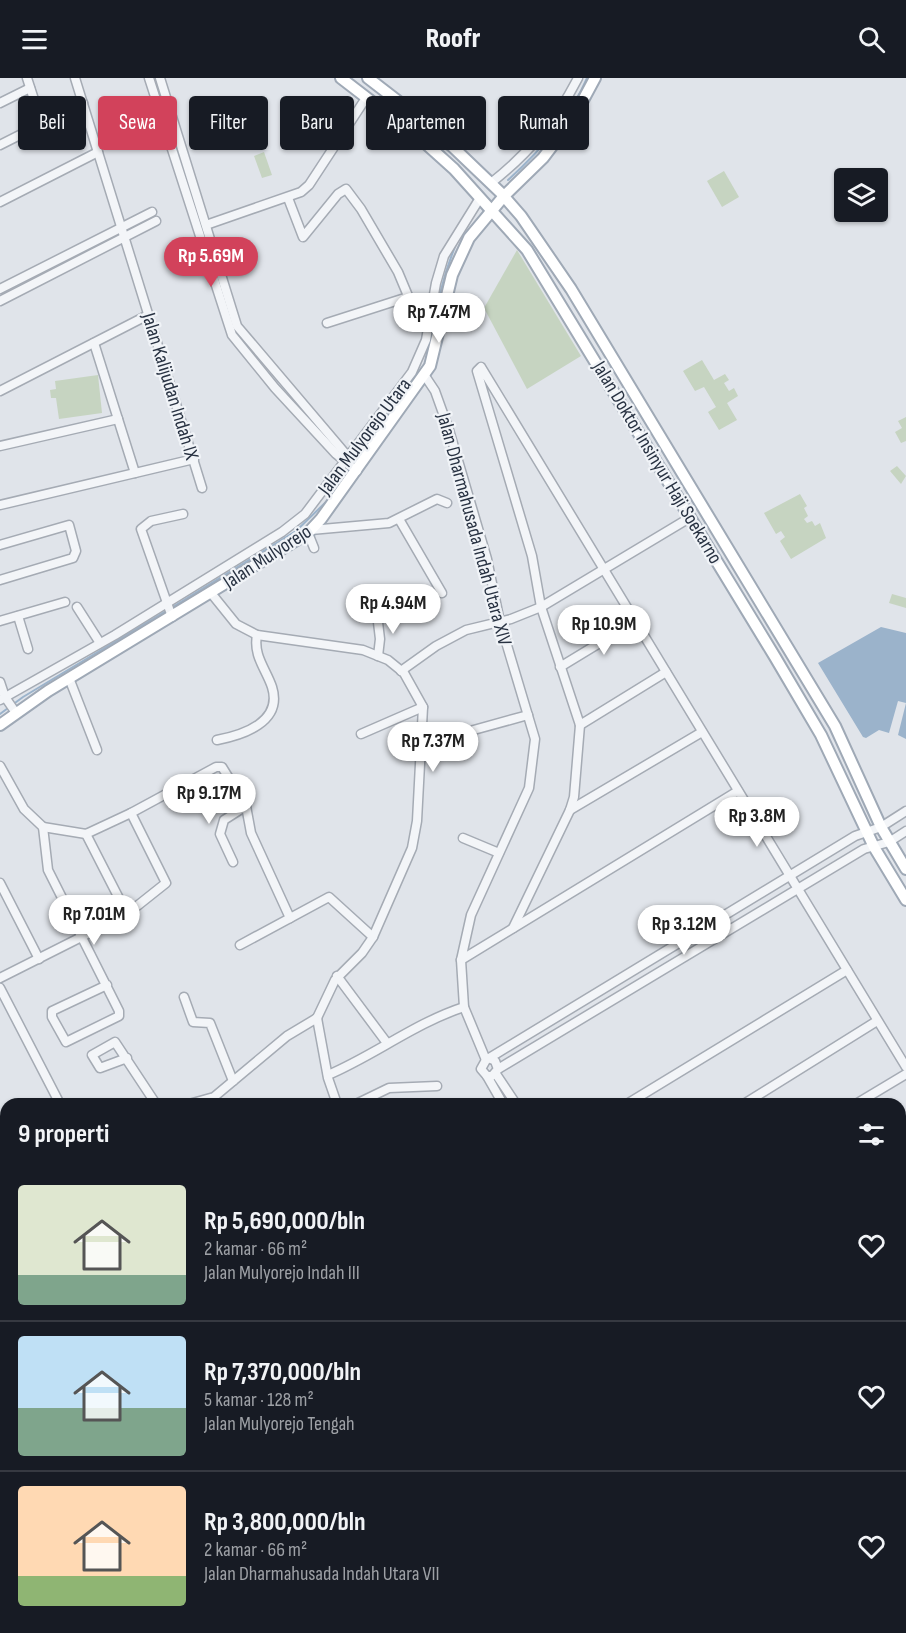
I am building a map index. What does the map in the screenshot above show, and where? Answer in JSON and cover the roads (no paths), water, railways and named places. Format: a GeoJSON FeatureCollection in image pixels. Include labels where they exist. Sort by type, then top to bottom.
{"type":"FeatureCollection","features":[{"type":"Feature","properties":{"kind":"main road","name":"Jalan Doktor Insinyur Haji Soekarno"},"geometry":{"type":"LineString","coordinates":[[341,78],[366,98]]}},
{"type":"Feature","properties":{"kind":"main road","name":"Jalan Mulyorejo"},"geometry":{"type":"LineString","coordinates":[[579,96],[595,78]]}},
{"type":"Feature","properties":{"kind":"main road","name":"Jalan Doktor Insinyur Haji Soekarno"},"geometry":{"type":"LineString","coordinates":[[371,79],[391,96]]}},
{"type":"Feature","properties":{"kind":"main road"},"geometry":{"type":"LineString","coordinates":[[384,91],[384,96]]}},
{"type":"Feature","properties":{"kind":"main road","name":"Jalan Doktor Insinyur Haji Soekarno"},"geometry":{"type":"LineString","coordinates":[[431,150],[454,169],[509,227],[568,315],[821,735],[874,847],[906,900]]}},
{"type":"Feature","properties":{"kind":"main road","name":"Jalan Doktor Insinyur Haji Soekarno"},"geometry":{"type":"LineString","coordinates":[[456,150],[497,189],[572,290],[795,658],[849,752],[881,826],[906,869]]}},
{"type":"Feature","properties":{"kind":"main road","name":"Jalan Mulyorejo"},"geometry":{"type":"LineString","coordinates":[[0,725],[14,711],[69,678],[100,650],[211,586],[262,553],[310,531],[352,464],[425,376],[430,366],[436,317],[444,279],[477,227],[486,204],[497,189],[521,169],[543,158],[547,150]]}},
{"type":"Feature","properties":{"kind":"main road"},"geometry":{"type":"LineString","coordinates":[[477,227],[494,224],[509,227]]}},
{"type":"Feature","properties":{"kind":"street"},"geometry":{"type":"LineString","coordinates":[[27,78],[33,96]]}},
{"type":"Feature","properties":{"kind":"street","name":"Jalan Kalijudan Indah IX"},"geometry":{"type":"LineString","coordinates":[[75,78],[80,96]]}},
{"type":"Feature","properties":{"kind":"street"},"geometry":{"type":"LineString","coordinates":[[149,78],[227,325],[240,346],[275,388],[352,464]]}},
{"type":"Feature","properties":{"kind":"street"},"geometry":{"type":"LineString","coordinates":[[160,78],[237,326],[352,464]]}},
{"type":"Feature","properties":{"kind":"street"},"geometry":{"type":"LineString","coordinates":[[575,96],[578,78]]}},
{"type":"Feature","properties":{"kind":"street"},"geometry":{"type":"LineString","coordinates":[[0,103],[30,88]]}},
{"type":"Feature","properties":{"kind":"street"},"geometry":{"type":"LineString","coordinates":[[206,225],[288,198],[309,185],[366,107]]}},
{"type":"Feature","properties":{"kind":"street","name":"Jalan Kalijudan Indah IX"},"geometry":{"type":"LineString","coordinates":[[86,116],[202,488]]}},
{"type":"Feature","properties":{"kind":"street"},"geometry":{"type":"LineString","coordinates":[[0,145],[18,136]]}},
{"type":"Feature","properties":{"kind":"street"},"geometry":{"type":"LineString","coordinates":[[497,189],[521,169],[534,150]]}},
{"type":"Feature","properties":{"kind":"street"},"geometry":{"type":"LineString","coordinates":[[0,202],[98,153]]}},
{"type":"Feature","properties":{"kind":"street"},"geometry":{"type":"LineString","coordinates":[[288,198],[303,237],[338,194],[346,189],[362,208],[417,311],[436,317]]}},
{"type":"Feature","properties":{"kind":"street"},"geometry":{"type":"LineString","coordinates":[[444,279],[449,246],[486,204]]}},
{"type":"Feature","properties":{"kind":"street"},"geometry":{"type":"LineString","coordinates":[[0,289],[121,227],[154,217],[124,237],[0,301]]}},
{"type":"Feature","properties":{"kind":"street"},"geometry":{"type":"LineString","coordinates":[[327,324],[408,297]]}},
{"type":"Feature","properties":{"kind":"street"},"geometry":{"type":"LineString","coordinates":[[0,391],[148,315]]}},
{"type":"Feature","properties":{"kind":"street","name":"Jalan Mulyorejo Utara"},"geometry":{"type":"LineString","coordinates":[[262,553],[305,514],[352,464],[412,372],[436,317]]}},
{"type":"Feature","properties":{"kind":"street"},"geometry":{"type":"LineString","coordinates":[[94,343],[135,473]]}},
{"type":"Feature","properties":{"kind":"street"},"geometry":{"type":"LineString","coordinates":[[513,928],[570,810],[574,796],[580,725],[541,607],[532,556],[477,371],[479,368],[482,368],[906,1067]]}},
{"type":"Feature","properties":{"kind":"street","name":"Jalan Dharmahusada Indah Utara XIV"},"geometry":{"type":"LineString","coordinates":[[425,376],[435,391],[449,430],[487,560],[500,622],[535,739],[532,775],[524,804],[471,915],[461,960],[464,1007],[488,1060]]}},
{"type":"Feature","properties":{"kind":"street"},"geometry":{"type":"LineString","coordinates":[[275,388],[282,381]]}},
{"type":"Feature","properties":{"kind":"street"},"geometry":{"type":"LineString","coordinates":[[0,446],[118,419]]}},
{"type":"Feature","properties":{"kind":"street"},"geometry":{"type":"LineString","coordinates":[[0,505],[194,459]]}},
{"type":"Feature","properties":{"kind":"street"},"geometry":{"type":"LineString","coordinates":[[314,548],[310,531],[389,523],[437,499],[447,503]]}},
{"type":"Feature","properties":{"kind":"street"},"geometry":{"type":"LineString","coordinates":[[169,610],[141,529],[151,521],[183,514]]}},
{"type":"Feature","properties":{"kind":"street"},"geometry":{"type":"LineString","coordinates":[[402,671],[453,637],[541,607],[691,517]]}},
{"type":"Feature","properties":{"kind":"street"},"geometry":{"type":"LineString","coordinates":[[399,519],[442,593]]}},
{"type":"Feature","properties":{"kind":"street"},"geometry":{"type":"LineString","coordinates":[[0,545],[69,525],[76,551],[73,558],[0,580]]}},
{"type":"Feature","properties":{"kind":"street"},"geometry":{"type":"LineString","coordinates":[[211,586],[236,624],[257,635],[363,650],[397,665],[423,707],[417,821],[412,848],[373,937],[362,953],[337,976],[317,1018],[287,1036],[233,1081],[219,1098]]}},
{"type":"Feature","properties":{"kind":"street"},"geometry":{"type":"LineString","coordinates":[[0,621],[65,602]]}},
{"type":"Feature","properties":{"kind":"street"},"geometry":{"type":"LineString","coordinates":[[4,699],[100,650],[77,607]]}},
{"type":"Feature","properties":{"kind":"street"},"geometry":{"type":"LineString","coordinates":[[377,614],[380,639],[378,656]]}},
{"type":"Feature","properties":{"kind":"street"},"geometry":{"type":"LineString","coordinates":[[18,616],[28,649]]}},
{"type":"Feature","properties":{"kind":"street"},"geometry":{"type":"LineString","coordinates":[[560,667],[634,622]]}},
{"type":"Feature","properties":{"kind":"street"},"geometry":{"type":"LineString","coordinates":[[217,740],[254,728],[265,721],[272,711],[272,689],[257,656],[257,635]]}},
{"type":"Feature","properties":{"kind":"street"},"geometry":{"type":"LineString","coordinates":[[580,725],[666,672]]}},
{"type":"Feature","properties":{"kind":"street"},"geometry":{"type":"LineString","coordinates":[[69,678],[97,750]]}},
{"type":"Feature","properties":{"kind":"street"},"geometry":{"type":"LineString","coordinates":[[0,681],[4,699],[14,711]]}},
{"type":"Feature","properties":{"kind":"street"},"geometry":{"type":"LineString","coordinates":[[361,734],[423,707]]}},
{"type":"Feature","properties":{"kind":"street"},"geometry":{"type":"LineString","coordinates":[[471,731],[528,715]]}},
{"type":"Feature","properties":{"kind":"street"},"geometry":{"type":"LineString","coordinates":[[570,810],[702,732]]}},
{"type":"Feature","properties":{"kind":"street"},"geometry":{"type":"LineString","coordinates":[[0,766],[24,809],[43,827],[86,834],[131,813],[216,767],[222,767],[246,806],[251,833],[290,918]]}},
{"type":"Feature","properties":{"kind":"street"},"geometry":{"type":"LineString","coordinates":[[461,960],[738,791]]}},
{"type":"Feature","properties":{"kind":"street"},"geometry":{"type":"LineString","coordinates":[[233,862],[220,834],[224,820],[246,806]]}},
{"type":"Feature","properties":{"kind":"street"},"geometry":{"type":"LineString","coordinates":[[500,1098],[481,1069],[488,1060],[789,876],[906,811]]}},
{"type":"Feature","properties":{"kind":"street"},"geometry":{"type":"LineString","coordinates":[[0,978],[127,914],[166,883],[131,813]]}},
{"type":"Feature","properties":{"kind":"street"},"geometry":{"type":"LineString","coordinates":[[43,827],[48,870],[84,937],[107,985],[119,1016],[66,1042],[52,1017],[56,1008],[107,985]]}},
{"type":"Feature","properties":{"kind":"street"},"geometry":{"type":"LineString","coordinates":[[487,1076],[864,849],[889,842],[906,831]]}},
{"type":"Feature","properties":{"kind":"street"},"geometry":{"type":"LineString","coordinates":[[86,834],[127,914]]}},
{"type":"Feature","properties":{"kind":"street"},"geometry":{"type":"LineString","coordinates":[[463,838],[499,853]]}},
{"type":"Feature","properties":{"kind":"street"},"geometry":{"type":"LineString","coordinates":[[0,883],[39,959]]}},
{"type":"Feature","properties":{"kind":"street"},"geometry":{"type":"LineString","coordinates":[[240,945],[329,897],[373,937]]}},
{"type":"Feature","properties":{"kind":"street"},"geometry":{"type":"LineString","coordinates":[[637,1098],[847,970]]}},
{"type":"Feature","properties":{"kind":"street"},"geometry":{"type":"LineString","coordinates":[[337,976],[387,1043]]}},
{"type":"Feature","properties":{"kind":"street"},"geometry":{"type":"LineString","coordinates":[[0,988],[57,1098]]}},
{"type":"Feature","properties":{"kind":"street"},"geometry":{"type":"LineString","coordinates":[[184,997],[193,1022],[210,1023],[233,1081]]}},
{"type":"Feature","properties":{"kind":"street"},"geometry":{"type":"LineString","coordinates":[[328,1075],[407,1031],[464,1007]]}},
{"type":"Feature","properties":{"kind":"street"},"geometry":{"type":"LineString","coordinates":[[317,1018],[328,1075],[335,1098]]}},
{"type":"Feature","properties":{"kind":"street"},"geometry":{"type":"LineString","coordinates":[[754,1098],[878,1021]]}},
{"type":"Feature","properties":{"kind":"street"},"geometry":{"type":"LineString","coordinates":[[127,1058],[152,1098]]}},
{"type":"Feature","properties":{"kind":"street"},"geometry":{"type":"LineString","coordinates":[[488,1060],[495,1061],[497,1072],[512,1098]]}},
{"type":"Feature","properties":{"kind":"street"},"geometry":{"type":"LineString","coordinates":[[866,1098],[906,1074]]}},
{"type":"Feature","properties":{"kind":"street"},"geometry":{"type":"LineString","coordinates":[[368,1098],[389,1088],[437,1086]]}},
{"type":"Feature","properties":{"kind":"water"},"geometry":{"type":"Polygon","coordinates":[[[881,627],[906,633],[906,703],[898,701],[889,733],[879,730],[866,738],[863,737],[818,663],[881,627]]]}},
{"type":"Feature","properties":{"kind":"water"},"geometry":{"type":"Polygon","coordinates":[[[906,703],[906,739],[898,735],[906,703]]]}},
{"type":"Feature","properties":{"kind":"waterway"},"geometry":{"type":"LineString","coordinates":[[508,180],[553,133],[572,107],[587,78]]}},
{"type":"Feature","properties":{"kind":"waterway"},"geometry":{"type":"LineString","coordinates":[[432,334],[442,287],[457,242]]}},
{"type":"Feature","properties":{"kind":"waterway"},"geometry":{"type":"LineString","coordinates":[[171,608],[296,531],[328,500]]}},
{"type":"Feature","properties":{"kind":"waterway"},"geometry":{"type":"LineString","coordinates":[[0,714],[23,697],[166,611]]}}]}
